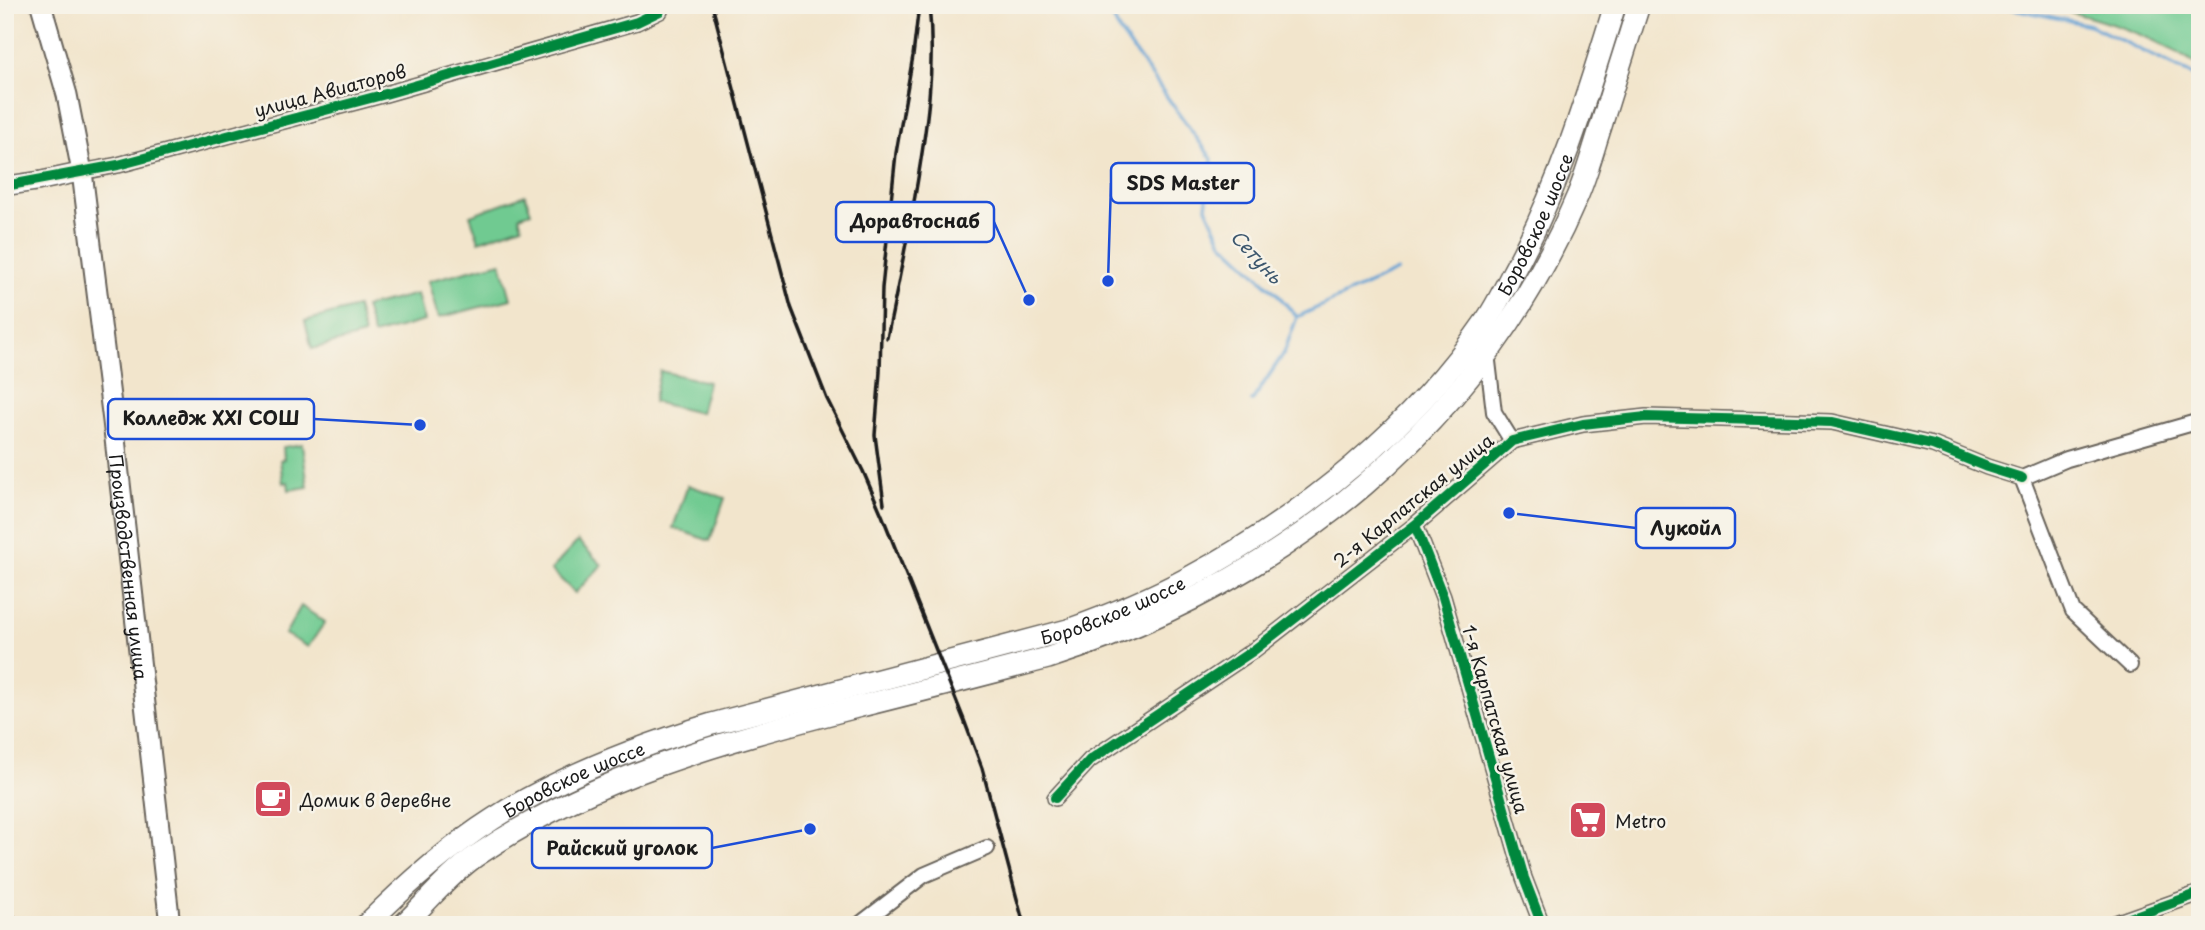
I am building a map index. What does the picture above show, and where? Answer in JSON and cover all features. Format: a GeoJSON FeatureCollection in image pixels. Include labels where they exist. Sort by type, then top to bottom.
{"type":"FeatureCollection","features":[{"type":"Feature","properties":{"kind":"main road","name":"Производственная улица"},"geometry":{"type":"LineString","coordinates":[[41,5],[67,95],[82,172],[170,925]]}},
{"type":"Feature","properties":{"kind":"main road","name":"Боровское шоссе"},"geometry":{"type":"LineString","coordinates":[[366,925],[425,869],[471,834],[519,803],[573,776],[668,737],[1068,630],[1107,616],[1178,584],[1253,541],[1307,503],[1361,458],[1403,418],[1440,379],[1489,317],[1548,200],[1597,65],[1615,5]]}},
{"type":"Feature","properties":{"kind":"main road","name":"Боровское шоссе"},"geometry":{"type":"LineString","coordinates":[[403,925],[452,877],[484,851],[556,808],[626,776],[710,747],[1071,651],[1140,624],[1239,575],[1334,512],[1377,475],[1438,415],[1510,322],[1534,284],[1577,197],[1639,5]]}},
{"type":"Feature","properties":{"kind":"street","name":"улица Авиаторов"},"geometry":{"type":"LineString","coordinates":[[5,186],[118,165],[382,95],[637,22],[660,11]]}},
{"type":"Feature","properties":{"kind":"street"},"geometry":{"type":"LineString","coordinates":[[1487,353],[1494,412],[1513,441]]}},
{"type":"Feature","properties":{"kind":"street","name":"2-я Карпатская улица"},"geometry":{"type":"LineString","coordinates":[[1055,798],[1090,760],[1254,650],[1415,525],[1513,441],[1583,424],[1646,417],[1832,422],[1933,445],[2022,478]]}},
{"type":"Feature","properties":{"kind":"street"},"geometry":{"type":"LineString","coordinates":[[2130,665],[2073,611],[2022,478],[2067,459],[2200,421]]}},
{"type":"Feature","properties":{"kind":"street","name":"1-я Карпатская улица"},"geometry":{"type":"LineString","coordinates":[[1415,525],[1443,597],[1524,878],[1542,925]]}},
{"type":"Feature","properties":{"kind":"street"},"geometry":{"type":"LineString","coordinates":[[859,925],[924,875],[987,848]]}},
{"type":"Feature","properties":{"kind":"street"},"geometry":{"type":"LineString","coordinates":[[2110,925],[2200,893]]}},
{"type":"Feature","properties":{"kind":"street"},"geometry":{"type":"LineString","coordinates":[[5,917],[12,925]]}},
{"type":"Feature","properties":{"kind":"green space"},"geometry":{"type":"Polygon","coordinates":[[[2040,5],[2200,5],[2200,68],[2144,36],[2102,21],[2040,5]]]}},
{"type":"Feature","properties":{"kind":"green space"},"geometry":{"type":"Polygon","coordinates":[[[525,195],[531,212],[519,216],[522,226],[479,241],[470,215],[525,195]]]}},
{"type":"Feature","properties":{"kind":"green space"},"geometry":{"type":"Polygon","coordinates":[[[501,262],[511,299],[438,318],[428,281],[501,262]]]}},
{"type":"Feature","properties":{"kind":"green space"},"geometry":{"type":"Polygon","coordinates":[[[417,294],[424,321],[373,335],[365,307],[417,294]]]}},
{"type":"Feature","properties":{"kind":"green space"},"geometry":{"type":"Polygon","coordinates":[[[357,307],[364,335],[312,349],[305,321],[357,307]]]}},
{"type":"Feature","properties":{"kind":"green space"},"geometry":{"type":"Polygon","coordinates":[[[660,371],[708,382],[700,413],[653,402],[660,371]]]}},
{"type":"Feature","properties":{"kind":"green space"},"geometry":{"type":"Polygon","coordinates":[[[302,444],[308,487],[289,490],[288,482],[283,483],[280,460],[284,459],[283,447],[302,444]]]}},
{"type":"Feature","properties":{"kind":"green space"},"geometry":{"type":"Polygon","coordinates":[[[688,485],[725,498],[710,541],[673,528],[688,485]]]}},
{"type":"Feature","properties":{"kind":"green space"},"geometry":{"type":"Polygon","coordinates":[[[578,541],[602,565],[575,593],[551,570],[578,541]]]}},
{"type":"Feature","properties":{"kind":"green space"},"geometry":{"type":"Polygon","coordinates":[[[301,606],[325,622],[308,647],[285,634],[301,606]]]}},
{"type":"Feature","properties":{"kind":"waterway","name":"Сетунь"},"geometry":{"type":"LineString","coordinates":[[1106,5],[1120,32],[1212,159],[1206,207],[1222,242],[1277,294],[1297,317],[1397,271]]}},
{"type":"Feature","properties":{"kind":"waterway","name":"Сетунь"},"geometry":{"type":"LineString","coordinates":[[1996,5],[2090,25],[2200,79]]}},
{"type":"Feature","properties":{"kind":"waterway"},"geometry":{"type":"LineString","coordinates":[[1252,401],[1284,353],[1297,317]]}},
{"type":"Feature","properties":{"kind":"railway"},"geometry":{"type":"LineString","coordinates":[[712,5],[791,307],[827,399],[882,515],[964,720],[982,768],[1024,925]]}},
{"type":"Feature","properties":{"kind":"railway"},"geometry":{"type":"LineString","coordinates":[[884,504],[875,435],[882,288],[896,153],[919,5]]}},
{"type":"Feature","properties":{"kind":"railway"},"geometry":{"type":"LineString","coordinates":[[887,338],[926,125],[931,77],[929,5]]}},
{"type":"Feature","properties":{"kind":"cycle path"},"geometry":{"type":"LineString","coordinates":[[5,186],[118,165],[382,95],[637,22],[660,11]]}},
{"type":"Feature","properties":{"kind":"cycle path"},"geometry":{"type":"LineString","coordinates":[[1055,798],[1090,760],[1254,650],[1415,525],[1512,441],[1583,424],[1646,417],[1832,422],[1933,445],[2022,478]]}},
{"type":"Feature","properties":{"kind":"cycle path"},"geometry":{"type":"LineString","coordinates":[[1415,525],[1443,597],[1524,878],[1542,925]]}},
{"type":"Feature","properties":{"kind":"cycle path"},"geometry":{"type":"LineString","coordinates":[[2110,925],[2200,893]]}},
{"type":"Feature","properties":{"kind":"place","name":"SDS Master"},"geometry":{"type":"Point","coordinates":[1108,281]}},
{"type":"Feature","properties":{"kind":"place","name":"Доравтоснаб"},"geometry":{"type":"Point","coordinates":[1029,300]}},
{"type":"Feature","properties":{"kind":"place","name":"Колледж XXI СОШ"},"geometry":{"type":"Point","coordinates":[420,425]}},
{"type":"Feature","properties":{"kind":"place","name":"Лукойл"},"geometry":{"type":"Point","coordinates":[1509,513]}},
{"type":"Feature","properties":{"kind":"place","name":"Домик в деревне"},"geometry":{"type":"Point","coordinates":[273,799]}},
{"type":"Feature","properties":{"kind":"place","name":"Metro"},"geometry":{"type":"Point","coordinates":[1588,820]}},
{"type":"Feature","properties":{"kind":"place","name":"Райский уголок"},"geometry":{"type":"Point","coordinates":[810,829]}}]}
